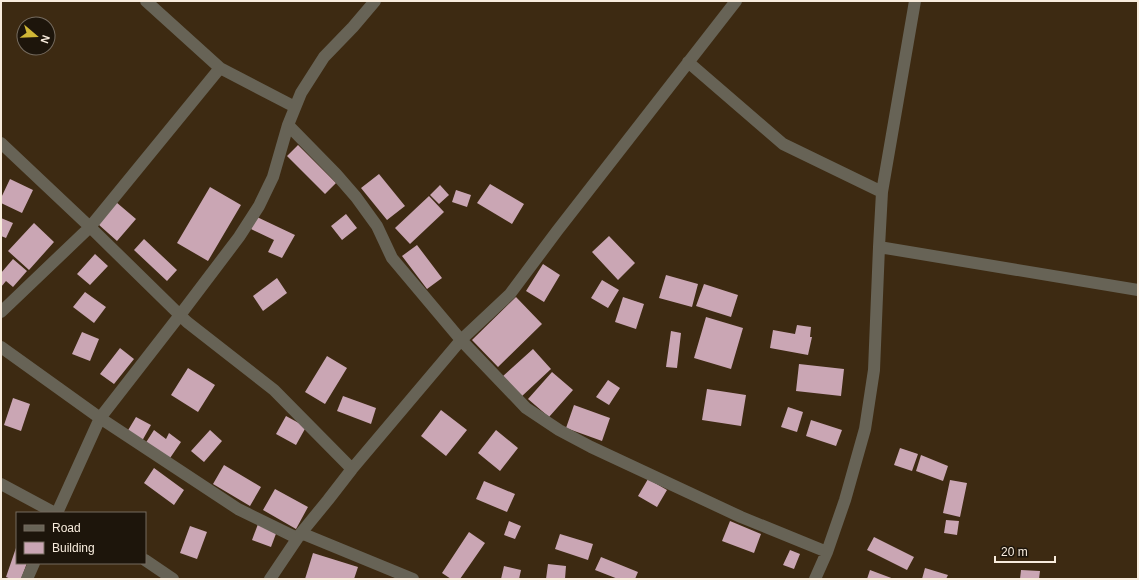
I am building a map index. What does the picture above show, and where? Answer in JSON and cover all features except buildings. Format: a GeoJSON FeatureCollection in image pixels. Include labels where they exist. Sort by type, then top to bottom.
{"type":"FeatureCollection","features":[{"type":"Feature","properties":{"kind":"street"},"geometry":{"type":"LineString","coordinates":[[146,1],[220,68],[295,107]]}},
{"type":"Feature","properties":{"kind":"street"},"geometry":{"type":"LineString","coordinates":[[56,512],[100,418],[180,316],[239,237],[259,206],[273,177],[288,125],[301,92],[324,57],[353,27],[375,1]]}},
{"type":"Feature","properties":{"kind":"street"},"geometry":{"type":"LineString","coordinates":[[270,579],[299,536],[352,469],[461,340],[510,294],[557,231],[736,1]]}},
{"type":"Feature","properties":{"kind":"street"},"geometry":{"type":"LineString","coordinates":[[815,579],[827,552],[845,500],[865,429],[874,370],[882,192],[915,1]]}},
{"type":"Feature","properties":{"kind":"street"},"geometry":{"type":"LineString","coordinates":[[688,62],[783,144],[882,192]]}},
{"type":"Feature","properties":{"kind":"street"},"geometry":{"type":"LineString","coordinates":[[1,312],[90,227],[220,68]]}},
{"type":"Feature","properties":{"kind":"street"},"geometry":{"type":"LineString","coordinates":[[288,125],[336,174],[356,197],[377,226],[392,258],[461,340],[526,408],[559,430],[591,447],[741,517],[827,552]]}},
{"type":"Feature","properties":{"kind":"street"},"geometry":{"type":"LineString","coordinates":[[1,143],[90,227],[180,316],[274,390],[352,469]]}},
{"type":"Feature","properties":{"kind":"street"},"geometry":{"type":"LineString","coordinates":[[879,247],[1138,290]]}},
{"type":"Feature","properties":{"kind":"street"},"geometry":{"type":"LineString","coordinates":[[1,347],[100,418],[238,509],[299,536],[413,579]]}},
{"type":"Feature","properties":{"kind":"street"},"geometry":{"type":"LineString","coordinates":[[1,484],[54,512]]}},
{"type":"Feature","properties":{"kind":"street"},"geometry":{"type":"LineString","coordinates":[[146,561],[173,579]]}},
{"type":"Feature","properties":{"kind":"street"},"geometry":{"type":"LineString","coordinates":[[27,579],[34,564]]}}]}
